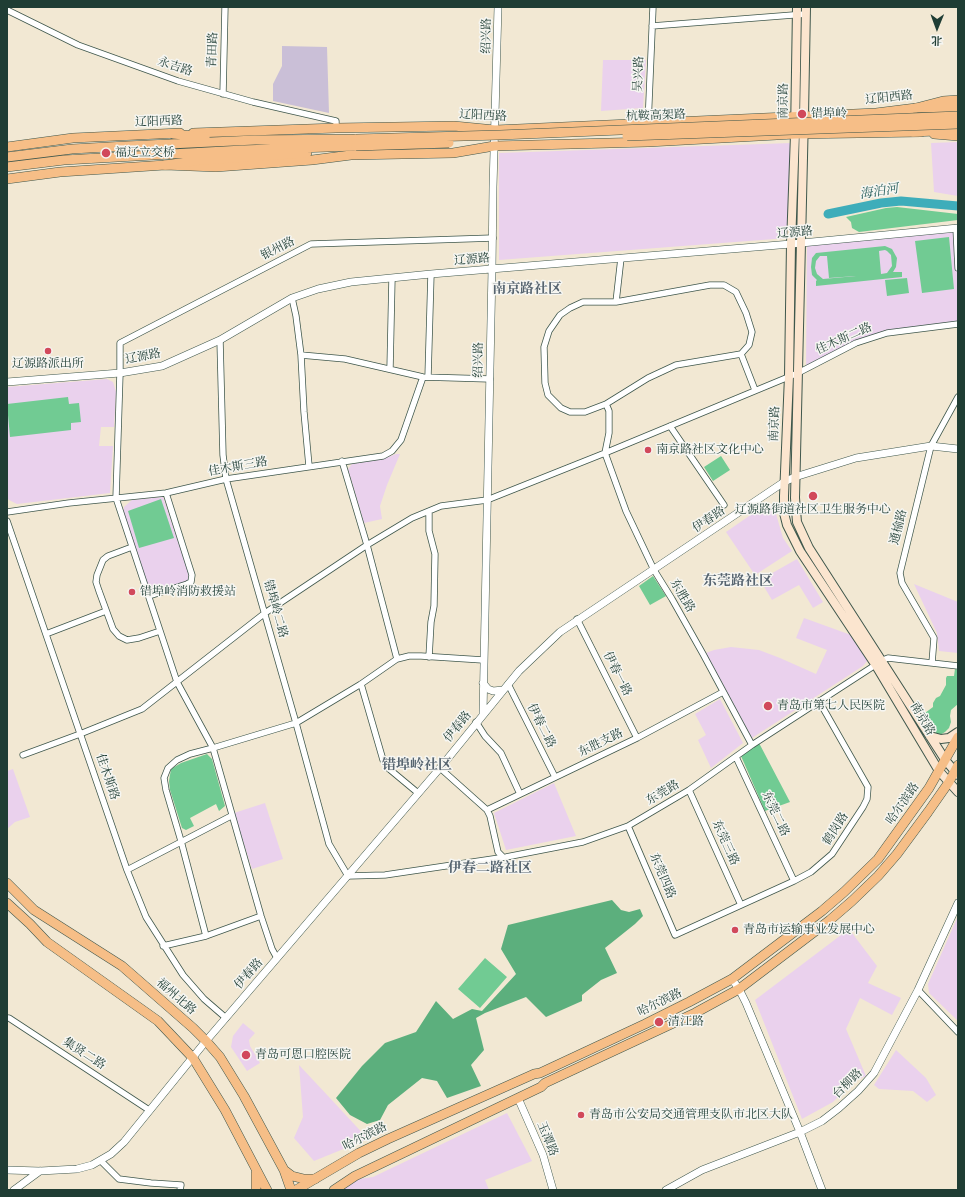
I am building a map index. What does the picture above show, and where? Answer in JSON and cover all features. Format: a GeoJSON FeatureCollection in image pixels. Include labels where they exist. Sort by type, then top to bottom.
{"type":"FeatureCollection","features":[{"type":"Feature","properties":{"kind":"main road","name":"南京路"},"geometry":{"type":"LineString","coordinates":[[797,11],[800,115],[800,243],[795,513],[801,532],[810,548],[930,736],[946,760],[957,770]]}},
{"type":"Feature","properties":{"kind":"main road","name":"南京路"},"geometry":{"type":"LineString","coordinates":[[800,115],[806,11]]}},
{"type":"Feature","properties":{"kind":"main road","name":"辽阳西路"},"geometry":{"type":"LineString","coordinates":[[7,147],[73,138],[173,134],[336,128],[454,126],[496,130],[800,115],[876,113],[916,108],[943,101],[958,100]]}},
{"type":"Feature","properties":{"kind":"main road"},"geometry":{"type":"LineString","coordinates":[[916,108],[958,108]]}},
{"type":"Feature","properties":{"kind":"main road","name":"杭鞍高架路"},"geometry":{"type":"LineString","coordinates":[[356,142],[958,116]]}},
{"type":"Feature","properties":{"kind":"main road","name":"杭鞍高架路"},"geometry":{"type":"LineString","coordinates":[[356,142],[958,124]]}},
{"type":"Feature","properties":{"kind":"main road"},"geometry":{"type":"LineString","coordinates":[[165,165],[216,166],[312,160],[350,155],[453,153],[494,146],[648,142],[800,134],[958,130]]}},
{"type":"Feature","properties":{"kind":"main road"},"geometry":{"type":"LineString","coordinates":[[913,132],[958,136]]}},
{"type":"Feature","properties":{"kind":"main road"},"geometry":{"type":"LineString","coordinates":[[173,134],[199,137],[270,134],[305,135],[336,139]]}},
{"type":"Feature","properties":{"kind":"main road","name":"南京路"},"geometry":{"type":"LineString","coordinates":[[800,134],[790,244],[789,376],[784,513],[791,534],[817,576],[875,664],[940,771],[958,792]]}},
{"type":"Feature","properties":{"kind":"main road","name":"辽阳西路"},"geometry":{"type":"LineString","coordinates":[[7,157],[72,149],[126,146],[336,139],[356,142]]}},
{"type":"Feature","properties":{"kind":"main road"},"geometry":{"type":"LineString","coordinates":[[7,179],[60,172],[165,165],[202,160],[303,154],[356,142]]}},
{"type":"Feature","properties":{"kind":"main road"},"geometry":{"type":"LineString","coordinates":[[7,168],[64,160],[356,142]]}},
{"type":"Feature","properties":{"kind":"main road"},"geometry":{"type":"LineString","coordinates":[[930,736],[940,739],[949,738],[958,732]]}},
{"type":"Feature","properties":{"kind":"main road","name":"哈尔滨路"},"geometry":{"type":"LineString","coordinates":[[296,1190],[359,1153],[534,1074],[540,1073],[645,1024],[696,999],[732,979],[822,911],[870,868],[883,853],[918,805],[940,771],[958,737]]}},
{"type":"Feature","properties":{"kind":"main road","name":"哈尔滨路"},"geometry":{"type":"LineString","coordinates":[[334,1190],[355,1176],[541,1087],[545,1083],[695,1013],[739,989],[830,920],[878,876],[897,854],[957,770]]}},
{"type":"Feature","properties":{"kind":"main road","name":"福州北路"},"geometry":{"type":"LineString","coordinates":[[7,883],[34,910],[122,966],[206,1041],[220,1057],[244,1096],[284,1170],[291,1190]]}},
{"type":"Feature","properties":{"kind":"main road"},"geometry":{"type":"LineString","coordinates":[[7,903],[47,942],[158,1021],[193,1058],[225,1110],[267,1190]]}},
{"type":"Feature","properties":{"kind":"main road"},"geometry":{"type":"LineString","coordinates":[[256,1169],[256,1190]]}},
{"type":"Feature","properties":{"kind":"main road"},"geometry":{"type":"LineString","coordinates":[[284,1170],[292,1176],[304,1179],[314,1179]]}},
{"type":"Feature","properties":{"kind":"street","name":"青田路"},"geometry":{"type":"LineString","coordinates":[[223,94],[225,7]]}},
{"type":"Feature","properties":{"kind":"street","name":"绍兴路"},"geometry":{"type":"LineString","coordinates":[[483,714],[498,7]]}},
{"type":"Feature","properties":{"kind":"street","name":"吴兴路"},"geometry":{"type":"LineString","coordinates":[[648,142],[653,7]]}},
{"type":"Feature","properties":{"kind":"street","name":"永吉路"},"geometry":{"type":"LineString","coordinates":[[7,10],[78,45],[178,81],[253,102],[336,120],[336,128]]}},
{"type":"Feature","properties":{"kind":"street"},"geometry":{"type":"LineString","coordinates":[[652,26],[806,11]]}},
{"type":"Feature","properties":{"kind":"street"},"geometry":{"type":"LineString","coordinates":[[957,228],[958,268]]}},
{"type":"Feature","properties":{"kind":"street","name":"辽源路"},"geometry":{"type":"LineString","coordinates":[[7,382],[120,373],[162,366],[220,340],[292,298],[318,289],[344,284],[431,274],[790,244],[957,228]]}},
{"type":"Feature","properties":{"kind":"street","name":"银州路"},"geometry":{"type":"LineString","coordinates":[[120,373],[120,343],[311,244],[493,238]]}},
{"type":"Feature","properties":{"kind":"street"},"geometry":{"type":"LineString","coordinates":[[616,302],[621,258]]}},
{"type":"Feature","properties":{"kind":"street","name":"佳木斯三路"},"geometry":{"type":"LineString","coordinates":[[7,512],[69,503],[166,493],[226,479],[383,456],[392,451],[401,440],[426,377],[431,274]]}},
{"type":"Feature","properties":{"kind":"street"},"geometry":{"type":"LineString","coordinates":[[390,369],[392,278]]}},
{"type":"Feature","properties":{"kind":"street"},"geometry":{"type":"LineString","coordinates":[[710,285],[724,285],[736,292],[746,313],[752,332],[749,345],[741,354],[676,365],[648,378],[606,404],[585,412],[570,412],[561,408],[548,395],[545,384],[544,347],[549,331],[560,315],[583,302],[616,302],[710,285]]}},
{"type":"Feature","properties":{"kind":"street"},"geometry":{"type":"LineString","coordinates":[[292,298],[301,355],[309,466]]}},
{"type":"Feature","properties":{"kind":"street","name":"佳木斯二路"},"geometry":{"type":"LineString","coordinates":[[23,755],[142,709],[265,613],[367,545],[412,518],[441,506],[487,500],[605,454],[798,373],[856,343],[887,333],[958,324]]}},
{"type":"Feature","properties":{"kind":"street","name":"错埠岭二路"},"geometry":{"type":"LineString","coordinates":[[220,340],[222,455],[226,479],[329,844],[348,876]]}},
{"type":"Feature","properties":{"kind":"street"},"geometry":{"type":"LineString","coordinates":[[741,354],[755,390]]}},
{"type":"Feature","properties":{"kind":"street"},"geometry":{"type":"LineString","coordinates":[[301,355],[345,359],[426,377],[490,380]]}},
{"type":"Feature","properties":{"kind":"street"},"geometry":{"type":"LineString","coordinates":[[120,373],[116,498],[177,682],[213,748],[260,916],[272,949],[277,958]]}},
{"type":"Feature","properties":{"kind":"street","name":"通榆路"},"geometry":{"type":"LineString","coordinates":[[932,662],[934,638],[902,583],[900,573],[931,446],[958,396]]}},
{"type":"Feature","properties":{"kind":"street"},"geometry":{"type":"LineString","coordinates":[[605,454],[609,425],[609,410],[606,404]]}},
{"type":"Feature","properties":{"kind":"street"},"geometry":{"type":"LineString","coordinates":[[670,426],[724,504]]}},
{"type":"Feature","properties":{"kind":"street","name":"伊春路"},"geometry":{"type":"LineString","coordinates":[[7,1170],[40,1171],[77,1169],[101,1161],[124,1142],[206,1041],[440,768],[476,722],[539,651],[560,632],[784,482],[795,477],[856,458],[931,446],[958,449]]}},
{"type":"Feature","properties":{"kind":"street","name":"东胜路"},"geometry":{"type":"LineString","coordinates":[[605,454],[619,496],[654,570],[676,606],[752,745]]}},
{"type":"Feature","properties":{"kind":"street"},"geometry":{"type":"LineString","coordinates":[[342,461],[367,545],[397,659]]}},
{"type":"Feature","properties":{"kind":"street"},"geometry":{"type":"LineString","coordinates":[[149,596],[191,582],[192,575],[166,493]]}},
{"type":"Feature","properties":{"kind":"street"},"geometry":{"type":"LineString","coordinates":[[429,511],[429,531],[435,554],[434,606],[431,622],[430,657]]}},
{"type":"Feature","properties":{"kind":"street","name":"佳木斯路"},"geometry":{"type":"LineString","coordinates":[[7,522],[127,870],[146,917],[163,946],[194,989],[226,1018]]}},
{"type":"Feature","properties":{"kind":"street"},"geometry":{"type":"LineString","coordinates":[[132,547],[108,556],[103,560],[99,567],[96,582],[113,629],[119,636],[127,640],[160,632]]}},
{"type":"Feature","properties":{"kind":"street"},"geometry":{"type":"LineString","coordinates":[[46,634],[106,611]]}},
{"type":"Feature","properties":{"kind":"street","name":"伊春一路"},"geometry":{"type":"LineString","coordinates":[[577,620],[637,738]]}},
{"type":"Feature","properties":{"kind":"street"},"geometry":{"type":"LineString","coordinates":[[206,936],[166,790],[164,778],[168,768],[177,760],[190,754],[296,723],[361,684],[397,659],[409,656],[483,660]]}},
{"type":"Feature","properties":{"kind":"street","name":"东莞路"},"geometry":{"type":"LineString","coordinates":[[348,876],[385,876],[502,856],[506,857],[583,842],[628,826],[689,790],[752,745],[882,660],[888,658],[958,666]]}},
{"type":"Feature","properties":{"kind":"street"},"geometry":{"type":"LineString","coordinates":[[483,683],[488,689],[493,691],[506,687]]}},
{"type":"Feature","properties":{"kind":"street"},"geometry":{"type":"LineString","coordinates":[[361,684],[383,760],[388,768],[418,793]]}},
{"type":"Feature","properties":{"kind":"street","name":"伊春二路"},"geometry":{"type":"LineString","coordinates":[[506,687],[555,777]]}},
{"type":"Feature","properties":{"kind":"street","name":"东胜支路"},"geometry":{"type":"LineString","coordinates":[[487,810],[637,738],[723,692]]}},
{"type":"Feature","properties":{"kind":"street","name":"鹤岗路"},"geometry":{"type":"LineString","coordinates":[[675,935],[811,872],[832,854],[867,799],[868,787],[819,701]]}},
{"type":"Feature","properties":{"kind":"street"},"geometry":{"type":"LineString","coordinates":[[476,722],[485,736],[500,753],[520,794]]}},
{"type":"Feature","properties":{"kind":"street","name":"东莞二路"},"geometry":{"type":"LineString","coordinates":[[736,757],[794,881]]}},
{"type":"Feature","properties":{"kind":"street"},"geometry":{"type":"LineString","coordinates":[[440,768],[487,810],[490,816],[498,852],[502,856]]}},
{"type":"Feature","properties":{"kind":"street","name":"东莞三路"},"geometry":{"type":"LineString","coordinates":[[689,790],[741,905]]}},
{"type":"Feature","properties":{"kind":"street"},"geometry":{"type":"LineString","coordinates":[[127,870],[231,816]]}},
{"type":"Feature","properties":{"kind":"street","name":"东莞四路"},"geometry":{"type":"LineString","coordinates":[[628,826],[675,935]]}},
{"type":"Feature","properties":{"kind":"street","name":"台柳路"},"geometry":{"type":"LineString","coordinates":[[666,1190],[702,1170],[800,1132],[822,1121],[858,1091],[874,1073],[918,990],[958,903]]}},
{"type":"Feature","properties":{"kind":"street"},"geometry":{"type":"LineString","coordinates":[[163,946],[206,936],[260,916]]}},
{"type":"Feature","properties":{"kind":"street"},"geometry":{"type":"LineString","coordinates":[[732,979],[739,989],[800,1132],[822,1190]]}},
{"type":"Feature","properties":{"kind":"street"},"geometry":{"type":"LineString","coordinates":[[918,990],[958,1032]]}},
{"type":"Feature","properties":{"kind":"street","name":"集贤二路"},"geometry":{"type":"LineString","coordinates":[[7,1018],[149,1110]]}},
{"type":"Feature","properties":{"kind":"street","name":"玉潭路"},"geometry":{"type":"LineString","coordinates":[[518,1098],[542,1155],[553,1190]]}},
{"type":"Feature","properties":{"kind":"street"},"geometry":{"type":"LineString","coordinates":[[101,1161],[118,1179],[180,1185],[180,1190]]}},
{"type":"Feature","properties":{"kind":"street"},"geometry":{"type":"LineString","coordinates":[[14,1190],[40,1171]]}},
{"type":"Feature","properties":{"kind":"shaded area"},"geometry":{"type":"Polygon","coordinates":[[[282,46],[327,47],[329,113],[273,101],[273,84],[282,66],[282,46]]]}},
{"type":"Feature","properties":{"kind":"shaded area"},"geometry":{"type":"Polygon","coordinates":[[[603,60],[646,60],[643,108],[601,111],[603,60]]]}},
{"type":"Feature","properties":{"kind":"shaded area"},"geometry":{"type":"Polygon","coordinates":[[[958,142],[958,196],[934,192],[931,143],[958,142]]]}},
{"type":"Feature","properties":{"kind":"shaded area"},"geometry":{"type":"Polygon","coordinates":[[[792,143],[788,238],[499,260],[499,153],[792,143]]]}},
{"type":"Feature","properties":{"kind":"shaded area"},"geometry":{"type":"Polygon","coordinates":[[[956,228],[958,324],[887,333],[856,343],[806,369],[807,243],[956,228]]]}},
{"type":"Feature","properties":{"kind":"shaded area"},"geometry":{"type":"Polygon","coordinates":[[[107,379],[113,382],[116,392],[114,427],[101,427],[99,446],[113,446],[110,493],[17,504],[9,500],[7,498],[7,387],[107,379]]]}},
{"type":"Feature","properties":{"kind":"shaded area"},"geometry":{"type":"Polygon","coordinates":[[[400,454],[380,506],[382,519],[364,523],[348,469],[352,464],[383,459],[400,454]]]}},
{"type":"Feature","properties":{"kind":"shaded area"},"geometry":{"type":"Polygon","coordinates":[[[163,497],[189,574],[188,580],[182,583],[149,591],[123,514],[124,507],[132,500],[163,497]]]}},
{"type":"Feature","properties":{"kind":"shaded area"},"geometry":{"type":"Polygon","coordinates":[[[765,505],[774,507],[783,538],[792,551],[755,575],[726,532],[765,505]]]}},
{"type":"Feature","properties":{"kind":"shaded area"},"geometry":{"type":"Polygon","coordinates":[[[797,559],[823,602],[813,608],[799,585],[772,600],[760,580],[797,559]]]}},
{"type":"Feature","properties":{"kind":"shaded area"},"geometry":{"type":"Polygon","coordinates":[[[914,584],[958,602],[958,653],[939,651],[937,633],[914,584]]]}},
{"type":"Feature","properties":{"kind":"shaded area","name":"青岛市第七人民医院"},"geometry":{"type":"Polygon","coordinates":[[[804,618],[851,635],[868,660],[863,666],[752,738],[706,653],[731,647],[759,650],[816,674],[827,650],[796,638],[804,618]]]}},
{"type":"Feature","properties":{"kind":"shaded area"},"geometry":{"type":"Polygon","coordinates":[[[720,699],[743,743],[711,768],[698,740],[706,735],[695,714],[720,699]]]}},
{"type":"Feature","properties":{"kind":"shaded area"},"geometry":{"type":"Polygon","coordinates":[[[13,769],[30,817],[15,822],[7,829],[7,771],[13,769]]]}},
{"type":"Feature","properties":{"kind":"shaded area"},"geometry":{"type":"Polygon","coordinates":[[[554,783],[576,836],[506,850],[494,813],[554,783]]]}},
{"type":"Feature","properties":{"kind":"shaded area"},"geometry":{"type":"Polygon","coordinates":[[[265,803],[283,859],[252,869],[234,813],[265,803]]]}},
{"type":"Feature","properties":{"kind":"shaded area"},"geometry":{"type":"Polygon","coordinates":[[[958,916],[958,1021],[929,993],[928,984],[958,916]]]}},
{"type":"Feature","properties":{"kind":"shaded area"},"geometry":{"type":"Polygon","coordinates":[[[849,929],[877,966],[868,983],[901,998],[892,1015],[860,998],[846,1029],[866,1076],[853,1082],[833,1102],[802,1119],[755,1000],[849,929]]]}},
{"type":"Feature","properties":{"kind":"shaded area","name":"青岛可恩口腔医院"},"geometry":{"type":"Polygon","coordinates":[[[243,1023],[255,1033],[249,1040],[250,1046],[260,1063],[247,1071],[231,1047],[233,1036],[243,1023]]]}},
{"type":"Feature","properties":{"kind":"shaded area"},"geometry":{"type":"Polygon","coordinates":[[[896,1050],[926,1078],[936,1095],[927,1102],[913,1091],[879,1089],[874,1085],[896,1050]]]}},
{"type":"Feature","properties":{"kind":"shaded area"},"geometry":{"type":"Polygon","coordinates":[[[299,1065],[368,1139],[314,1161],[294,1138],[303,1117],[299,1065]]]}},
{"type":"Feature","properties":{"kind":"shaded area"},"geometry":{"type":"Polygon","coordinates":[[[507,1113],[532,1161],[485,1180],[489,1190],[337,1190],[352,1180],[373,1177],[507,1113]]]}},
{"type":"Feature","properties":{"kind":"green space"},"geometry":{"type":"Polygon","coordinates":[[[897,207],[958,214],[958,220],[859,232],[852,228],[851,222],[846,217],[897,207]]]}},
{"type":"Feature","properties":{"kind":"green space"},"geometry":{"type":"Polygon","coordinates":[[[949,237],[954,289],[922,293],[915,241],[949,237]]]}},
{"type":"Feature","properties":{"kind":"green space"},"geometry":{"type":"Polygon","coordinates":[[[885,246],[892,249],[897,258],[896,267],[893,272],[902,272],[902,277],[816,286],[817,280],[812,275],[811,267],[812,258],[816,253],[885,246]],[[885,250],[879,251],[881,274],[887,273],[892,266],[891,255],[885,250]],[[820,256],[816,261],[815,268],[817,274],[823,279],[856,276],[829,278],[827,256],[820,256]]]}},
{"type":"Feature","properties":{"kind":"green space"},"geometry":{"type":"Polygon","coordinates":[[[907,278],[909,293],[887,296],[885,280],[907,278]]]}},
{"type":"Feature","properties":{"kind":"green space"},"geometry":{"type":"Polygon","coordinates":[[[68,397],[69,404],[79,403],[81,422],[71,423],[71,430],[10,437],[7,404],[68,397]]]}},
{"type":"Feature","properties":{"kind":"green space"},"geometry":{"type":"Polygon","coordinates":[[[721,456],[730,470],[713,481],[704,467],[721,456]]]}},
{"type":"Feature","properties":{"kind":"green space"},"geometry":{"type":"Polygon","coordinates":[[[161,499],[174,538],[139,548],[128,511],[161,499]]]}},
{"type":"Feature","properties":{"kind":"green space"},"geometry":{"type":"Polygon","coordinates":[[[653,576],[666,596],[650,605],[639,586],[653,576]]]}},
{"type":"Feature","properties":{"kind":"green space"},"geometry":{"type":"Polygon","coordinates":[[[955,669],[958,670],[958,704],[951,710],[951,722],[949,728],[940,735],[933,731],[921,710],[922,709],[925,713],[933,707],[933,703],[936,698],[940,696],[946,685],[947,676],[954,676],[955,669]]]}},
{"type":"Feature","properties":{"kind":"green space"},"geometry":{"type":"Polygon","coordinates":[[[759,743],[790,802],[765,811],[741,756],[759,743]]]}},
{"type":"Feature","properties":{"kind":"green space"},"geometry":{"type":"Polygon","coordinates":[[[207,754],[212,759],[225,806],[219,811],[216,804],[190,818],[194,826],[186,830],[182,828],[170,790],[169,781],[171,769],[181,763],[207,754]]]}},
{"type":"Feature","properties":{"kind":"green space"},"geometry":{"type":"Polygon","coordinates":[[[612,900],[621,910],[629,912],[640,909],[643,916],[605,948],[617,973],[601,980],[582,995],[582,1001],[546,1017],[526,997],[476,1018],[484,1050],[471,1065],[481,1086],[447,1098],[437,1081],[422,1078],[388,1105],[380,1120],[367,1124],[350,1115],[336,1098],[362,1066],[385,1043],[416,1032],[436,1001],[453,1019],[472,1009],[482,1011],[516,974],[501,949],[508,925],[612,900]]]}},
{"type":"Feature","properties":{"kind":"green space"},"geometry":{"type":"Polygon","coordinates":[[[485,958],[507,977],[480,1008],[458,989],[485,958]]]}},
{"type":"Feature","properties":{"kind":"waterway","name":"海泊河"},"geometry":{"type":"LineString","coordinates":[[828,214],[881,203],[901,201],[958,206]]}},
{"type":"Feature","properties":{"kind":"place","name":"错埠岭"},"geometry":{"type":"Point","coordinates":[802,114]}},
{"type":"Feature","properties":{"kind":"place","name":"福辽立交桥"},"geometry":{"type":"Point","coordinates":[106,153]}},
{"type":"Feature","properties":{"kind":"place","name":"辽源路派出所"},"geometry":{"type":"Point","coordinates":[48,351]}},
{"type":"Feature","properties":{"kind":"place","name":"南京路社区文化中心"},"geometry":{"type":"Point","coordinates":[648,450]}},
{"type":"Feature","properties":{"kind":"place","name":"辽源路街道社区卫生服务中心"},"geometry":{"type":"Point","coordinates":[813,496]}},
{"type":"Feature","properties":{"kind":"place","name":"错埠岭消防救援站"},"geometry":{"type":"Point","coordinates":[132,592]}},
{"type":"Feature","properties":{"kind":"place","name":"青岛市第七人民医院"},"geometry":{"type":"Point","coordinates":[768,706]}},
{"type":"Feature","properties":{"kind":"place","name":"青岛市运输事业发展中心"},"geometry":{"type":"Point","coordinates":[735,930]}},
{"type":"Feature","properties":{"kind":"place","name":"清江路"},"geometry":{"type":"Point","coordinates":[659,1022]}},
{"type":"Feature","properties":{"kind":"place","name":"青岛可恩口腔医院"},"geometry":{"type":"Point","coordinates":[246,1055]}},
{"type":"Feature","properties":{"kind":"place","name":"青岛市公安局交通管理支队市北区大队"},"geometry":{"type":"Point","coordinates":[581,1115]}},
{"type":"Feature","properties":{"kind":"district","name":"南京路社区"},"geometry":{"type":"Point","coordinates":[527,290]}},
{"type":"Feature","properties":{"kind":"district","name":"东莞路社区"},"geometry":{"type":"Point","coordinates":[738,582]}},
{"type":"Feature","properties":{"kind":"district","name":"错埠岭社区"},"geometry":{"type":"Point","coordinates":[417,766]}},
{"type":"Feature","properties":{"kind":"district","name":"伊春二路社区"},"geometry":{"type":"Point","coordinates":[490,869]}}]}
